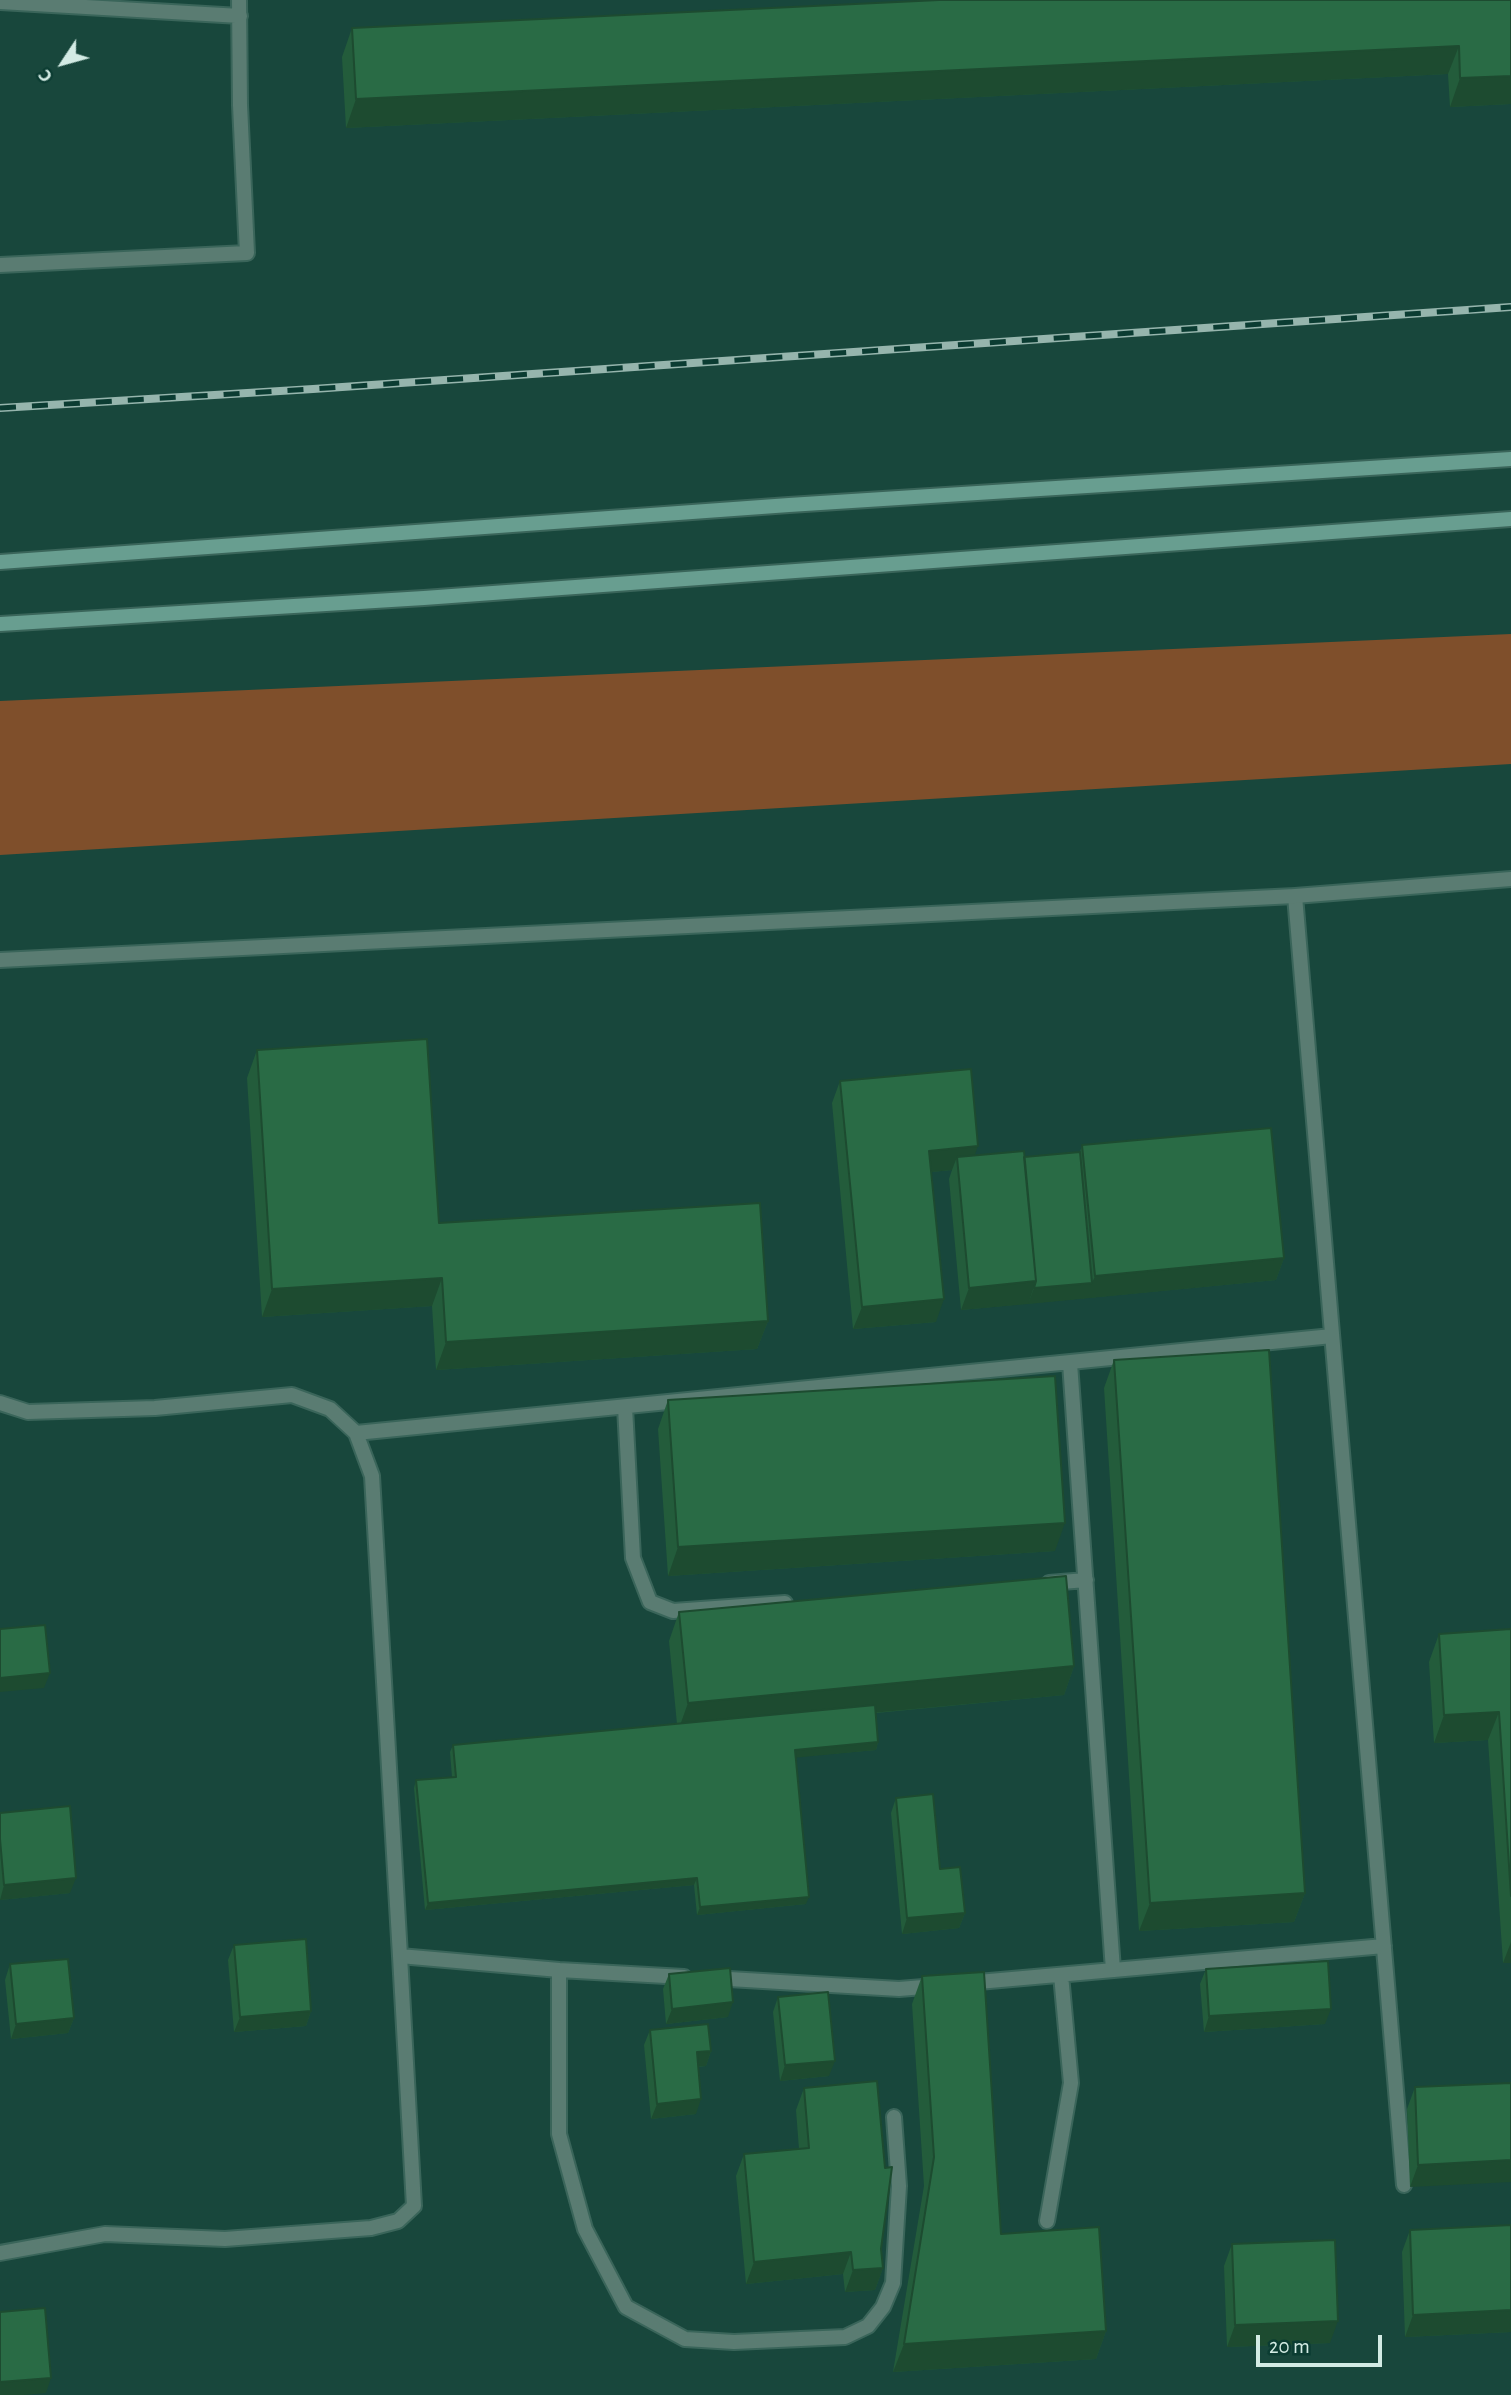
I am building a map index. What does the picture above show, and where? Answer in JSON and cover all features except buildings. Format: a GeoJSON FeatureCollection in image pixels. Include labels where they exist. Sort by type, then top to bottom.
{"type":"FeatureCollection","features":[{"type":"Feature","properties":{"kind":"main road"},"geometry":{"type":"LineString","coordinates":[[0,562],[789,505],[1511,459]]}},
{"type":"Feature","properties":{"kind":"main road"},"geometry":{"type":"LineString","coordinates":[[0,624],[438,597],[1511,519]]}},
{"type":"Feature","properties":{"kind":"street"},"geometry":{"type":"LineString","coordinates":[[0,265],[247,253],[240,105],[239,0]]}},
{"type":"Feature","properties":{"kind":"street"},"geometry":{"type":"LineString","coordinates":[[0,2],[240,16]]}},
{"type":"Feature","properties":{"kind":"street"},"geometry":{"type":"LineString","coordinates":[[0,960],[1295,895],[1511,879]]}},
{"type":"Feature","properties":{"kind":"street"},"geometry":{"type":"LineString","coordinates":[[1295,895],[1404,2185]]}},
{"type":"Feature","properties":{"kind":"street"},"geometry":{"type":"LineString","coordinates":[[356,1433],[1332,1336]]}},
{"type":"Feature","properties":{"kind":"street"},"geometry":{"type":"LineString","coordinates":[[1070,1363],[1113,1970]]}},
{"type":"Feature","properties":{"kind":"street"},"geometry":{"type":"LineString","coordinates":[[0,1402],[28,1412],[155,1408],[292,1395],[330,1409],[356,1433],[372,1476],[414,2206],[398,2221],[371,2228],[225,2239],[105,2234],[0,2253]]}},
{"type":"Feature","properties":{"kind":"street"},"geometry":{"type":"LineString","coordinates":[[625,1407],[633,1558],[650,1602],[673,1611],[797,1602]]}},
{"type":"Feature","properties":{"kind":"street"},"geometry":{"type":"LineString","coordinates":[[1031,1584],[1086,1580]]}},
{"type":"Feature","properties":{"kind":"street"},"geometry":{"type":"LineString","coordinates":[[400,1956],[559,1970],[899,1989],[1384,1946]]}},
{"type":"Feature","properties":{"kind":"street"},"geometry":{"type":"LineString","coordinates":[[559,1970],[559,2134],[585,2229],[626,2307],[685,2339],[734,2342],[845,2337],[868,2326],[883,2307],[893,2283],[899,2186],[894,2117]]}},
{"type":"Feature","properties":{"kind":"street"},"geometry":{"type":"LineString","coordinates":[[1047,2221],[1072,2082],[1061,1975]]}},
{"type":"Feature","properties":{"kind":"shaded area"},"geometry":{"type":"Polygon","coordinates":[[[1511,634],[1511,764],[0,855],[0,701],[1511,634]]]}},
{"type":"Feature","properties":{"kind":"railway"},"geometry":{"type":"LineString","coordinates":[[0,408],[1511,307]]}}]}
